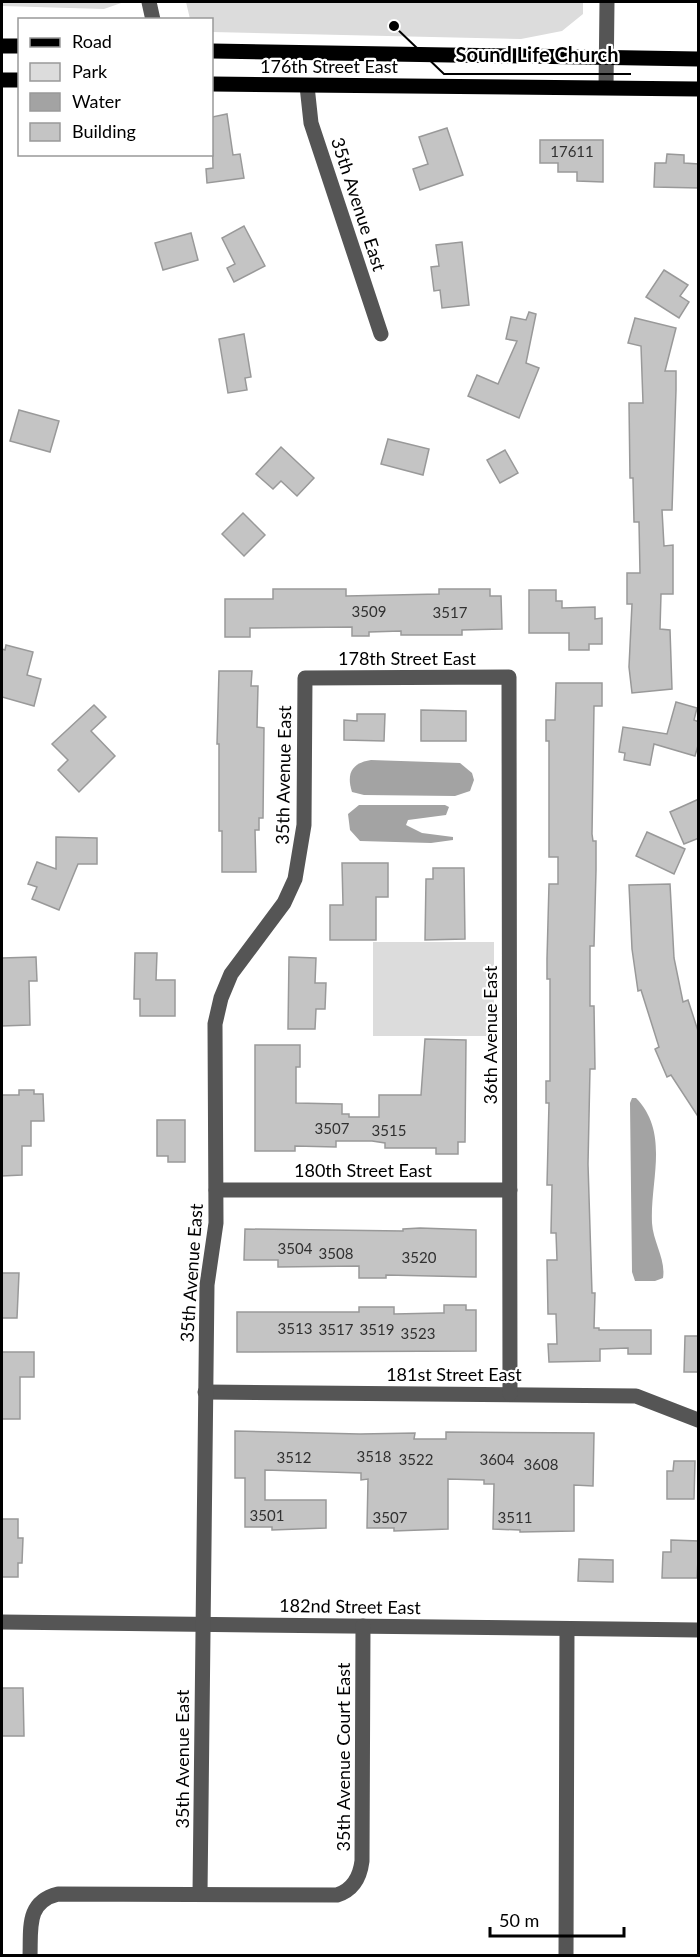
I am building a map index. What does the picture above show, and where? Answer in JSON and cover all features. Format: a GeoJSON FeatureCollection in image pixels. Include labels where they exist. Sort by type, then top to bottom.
{"type":"FeatureCollection","features":[{"type":"Feature","properties":{"kind":"main road"},"geometry":{"type":"LineString","coordinates":[[2,46],[18,46]]}},
{"type":"Feature","properties":{"kind":"main road","name":"176th Street East"},"geometry":{"type":"LineString","coordinates":[[213,51],[699,59]]}},
{"type":"Feature","properties":{"kind":"main road"},"geometry":{"type":"LineString","coordinates":[[2,80],[18,80]]}},
{"type":"Feature","properties":{"kind":"main road","name":"176th Street East"},"geometry":{"type":"LineString","coordinates":[[213,84],[699,89]]}},
{"type":"Feature","properties":{"kind":"street"},"geometry":{"type":"LineString","coordinates":[[149,2],[153,18]]}},
{"type":"Feature","properties":{"kind":"street"},"geometry":{"type":"LineString","coordinates":[[606,87],[607,2]]}},
{"type":"Feature","properties":{"kind":"street","name":"35th Avenue East"},"geometry":{"type":"LineString","coordinates":[[307,86],[311,123],[381,334]]}},
{"type":"Feature","properties":{"kind":"street","name":"178th Street East"},"geometry":{"type":"LineString","coordinates":[[304,678],[509,677]]}},
{"type":"Feature","properties":{"kind":"street","name":"36th Avenue East"},"geometry":{"type":"LineString","coordinates":[[509,677],[510,1394]]}},
{"type":"Feature","properties":{"kind":"street","name":"35th Avenue East"},"geometry":{"type":"LineString","coordinates":[[200,1894],[207,1285],[216,1223],[215,1024],[221,998],[231,974],[284,903],[295,879],[304,825],[304,678]]}},
{"type":"Feature","properties":{"kind":"street","name":"180th Street East"},"geometry":{"type":"LineString","coordinates":[[216,1190],[510,1190]]}},
{"type":"Feature","properties":{"kind":"street","name":"181st Street East"},"geometry":{"type":"LineString","coordinates":[[206,1392],[636,1396],[699,1420]]}},
{"type":"Feature","properties":{"kind":"street","name":"182nd Street East"},"geometry":{"type":"LineString","coordinates":[[2,1622],[699,1630]]}},
{"type":"Feature","properties":{"kind":"street","name":"35th Avenue Court East"},"geometry":{"type":"LineString","coordinates":[[200,1894],[337,1895],[352,1886],[359,1874],[362,1861],[363,1626]]}},
{"type":"Feature","properties":{"kind":"street"},"geometry":{"type":"LineString","coordinates":[[566,1956],[567,1629]]}},
{"type":"Feature","properties":{"kind":"street"},"geometry":{"type":"LineString","coordinates":[[30,1956],[32,1914],[39,1902],[52,1895],[64,1893],[200,1894]]}},
{"type":"Feature","properties":{"kind":"green space"},"geometry":{"type":"Polygon","coordinates":[[[2,2],[124,2],[104,9],[2,6],[2,2]]]}},
{"type":"Feature","properties":{"kind":"green space"},"geometry":{"type":"Polygon","coordinates":[[[186,2],[583,2],[583,14],[562,31],[521,39],[213,32],[213,18],[190,18],[186,2]]]}},
{"type":"Feature","properties":{"kind":"green space"},"geometry":{"type":"Polygon","coordinates":[[[373,942],[494,942],[494,1036],[373,1036],[373,942]]]}},
{"type":"Feature","properties":{"kind":"water"},"geometry":{"type":"Polygon","coordinates":[[[364,761],[460,763],[472,773],[474,780],[470,791],[455,796],[364,795],[352,792],[350,774],[352,770],[364,761]]]}},
{"type":"Feature","properties":{"kind":"water"},"geometry":{"type":"Polygon","coordinates":[[[359,805],[445,805],[449,807],[446,815],[408,820],[406,825],[422,833],[453,837],[453,840],[431,843],[360,841],[350,830],[348,814],[359,805]]]}},
{"type":"Feature","properties":{"kind":"water"},"geometry":{"type":"Polygon","coordinates":[[[632,1098],[636,1098],[653,1126],[656,1158],[652,1223],[663,1271],[663,1278],[655,1281],[635,1281],[632,1272],[630,1103],[632,1098]]]}},
{"type":"Feature","properties":{"kind":"building"},"geometry":{"type":"Polygon","coordinates":[[[227,114],[233,155],[240,154],[244,178],[207,183],[206,169],[213,168],[213,117],[227,114]]]}},
{"type":"Feature","properties":{"kind":"building"},"geometry":{"type":"Polygon","coordinates":[[[447,128],[463,175],[420,190],[413,169],[428,164],[419,137],[447,128]]]}},
{"type":"Feature","properties":{"kind":"building"},"geometry":{"type":"Polygon","coordinates":[[[540,140],[603,140],[603,182],[577,181],[577,172],[558,172],[558,163],[540,163],[540,140]]]}},
{"type":"Feature","properties":{"kind":"building"},"geometry":{"type":"Polygon","coordinates":[[[667,154],[684,155],[684,163],[699,164],[699,188],[654,187],[655,163],[666,163],[667,154]]]}},
{"type":"Feature","properties":{"kind":"building"},"geometry":{"type":"Polygon","coordinates":[[[244,226],[265,266],[234,282],[227,268],[235,264],[222,238],[244,226]]]}},
{"type":"Feature","properties":{"kind":"building"},"geometry":{"type":"Polygon","coordinates":[[[191,233],[198,260],[163,270],[155,243],[191,233]]]}},
{"type":"Feature","properties":{"kind":"building"},"geometry":{"type":"Polygon","coordinates":[[[462,242],[469,305],[442,308],[440,290],[434,291],[431,267],[439,266],[436,245],[462,242]]]}},
{"type":"Feature","properties":{"kind":"building"},"geometry":{"type":"Polygon","coordinates":[[[664,270],[688,285],[680,296],[689,302],[679,318],[646,297],[664,270]]]}},
{"type":"Feature","properties":{"kind":"building"},"geometry":{"type":"Polygon","coordinates":[[[529,312],[536,314],[526,363],[539,368],[519,418],[468,396],[477,375],[498,384],[517,341],[506,339],[511,317],[526,320],[529,312]]]}},
{"type":"Feature","properties":{"kind":"building"},"geometry":{"type":"Polygon","coordinates":[[[635,318],[676,328],[665,371],[676,371],[676,390],[672,510],[662,510],[664,546],[673,545],[673,594],[661,594],[660,629],[670,630],[672,689],[632,693],[629,667],[632,604],[627,604],[627,573],[640,573],[639,522],[634,522],[633,478],[630,478],[629,403],[643,403],[641,346],[628,343],[635,318]]]}},
{"type":"Feature","properties":{"kind":"building"},"geometry":{"type":"Polygon","coordinates":[[[244,334],[251,377],[245,378],[247,390],[228,393],[219,339],[244,334]]]}},
{"type":"Feature","properties":{"kind":"building"},"geometry":{"type":"Polygon","coordinates":[[[19,410],[59,421],[50,452],[10,441],[19,410]]]}},
{"type":"Feature","properties":{"kind":"building"},"geometry":{"type":"Polygon","coordinates":[[[388,439],[429,449],[423,475],[381,464],[388,439]]]}},
{"type":"Feature","properties":{"kind":"building"},"geometry":{"type":"Polygon","coordinates":[[[281,447],[314,478],[297,496],[281,481],[273,489],[256,474],[281,447]]]}},
{"type":"Feature","properties":{"kind":"building"},"geometry":{"type":"Polygon","coordinates":[[[505,450],[518,473],[500,483],[487,460],[505,450]]]}},
{"type":"Feature","properties":{"kind":"building"},"geometry":{"type":"Polygon","coordinates":[[[243,513],[265,535],[244,556],[222,534],[243,513]]]}},
{"type":"Feature","properties":{"kind":"building"},"geometry":{"type":"Polygon","coordinates":[[[273,589],[346,589],[346,596],[439,594],[439,589],[490,589],[490,596],[501,596],[502,629],[462,630],[462,635],[401,635],[401,631],[369,632],[369,636],[352,636],[352,627],[250,628],[250,637],[225,637],[225,599],[273,599],[273,589]]]}},
{"type":"Feature","properties":{"kind":"building"},"geometry":{"type":"Polygon","coordinates":[[[529,590],[556,590],[556,601],[562,601],[562,608],[595,607],[595,619],[602,618],[602,644],[589,644],[589,650],[569,650],[569,633],[529,633],[529,590]]]}},
{"type":"Feature","properties":{"kind":"building"},"geometry":{"type":"Polygon","coordinates":[[[6,645],[33,652],[27,675],[41,679],[34,706],[2,697],[2,649],[5,650],[6,645]]]}},
{"type":"Feature","properties":{"kind":"building"},"geometry":{"type":"Polygon","coordinates":[[[219,671],[252,671],[251,686],[258,686],[257,727],[264,728],[263,818],[259,818],[259,830],[255,830],[256,872],[222,872],[222,831],[219,831],[219,744],[217,744],[219,671]]]}},
{"type":"Feature","properties":{"kind":"building"},"geometry":{"type":"Polygon","coordinates":[[[556,683],[602,683],[602,706],[594,706],[592,834],[593,841],[596,841],[596,870],[594,946],[590,946],[590,1006],[594,1006],[595,1069],[590,1069],[588,1164],[592,1293],[595,1293],[594,1328],[599,1328],[599,1330],[651,1330],[651,1354],[628,1354],[628,1348],[600,1349],[600,1361],[549,1362],[548,1344],[557,1344],[556,1314],[548,1314],[547,1260],[557,1260],[556,1233],[551,1233],[552,1185],[547,1185],[549,1103],[546,1103],[546,1081],[550,1081],[550,979],[547,979],[547,959],[549,884],[558,884],[558,857],[549,857],[549,741],[546,741],[546,720],[555,720],[556,683]]]}},
{"type":"Feature","properties":{"kind":"building"},"geometry":{"type":"Polygon","coordinates":[[[676,702],[697,708],[694,720],[699,722],[699,742],[695,756],[654,744],[650,765],[624,760],[625,753],[619,752],[623,727],[667,734],[676,702]]]}},
{"type":"Feature","properties":{"kind":"building"},"geometry":{"type":"Polygon","coordinates":[[[94,705],[106,717],[91,731],[115,756],[79,792],[58,770],[68,760],[52,744],[94,705]]]}},
{"type":"Feature","properties":{"kind":"building"},"geometry":{"type":"Polygon","coordinates":[[[421,710],[466,711],[466,741],[421,741],[421,710]]]}},
{"type":"Feature","properties":{"kind":"building"},"geometry":{"type":"Polygon","coordinates":[[[357,714],[385,714],[384,741],[344,740],[344,720],[357,721],[357,714]]]}},
{"type":"Feature","properties":{"kind":"building"},"geometry":{"type":"Polygon","coordinates":[[[699,799],[699,838],[684,844],[670,812],[699,799]]]}},
{"type":"Feature","properties":{"kind":"building"},"geometry":{"type":"Polygon","coordinates":[[[647,832],[685,849],[674,874],[636,856],[647,832]]]}},
{"type":"Feature","properties":{"kind":"building"},"geometry":{"type":"Polygon","coordinates":[[[56,837],[97,838],[97,864],[78,864],[59,910],[32,899],[37,887],[28,884],[37,862],[56,869],[56,837]]]}},
{"type":"Feature","properties":{"kind":"building"},"geometry":{"type":"Polygon","coordinates":[[[342,863],[388,863],[388,897],[376,897],[376,940],[330,940],[330,905],[343,905],[342,863]]]}},
{"type":"Feature","properties":{"kind":"building"},"geometry":{"type":"Polygon","coordinates":[[[433,868],[464,868],[465,939],[425,940],[426,879],[433,879],[433,868]]]}},
{"type":"Feature","properties":{"kind":"building"},"geometry":{"type":"Polygon","coordinates":[[[670,884],[674,958],[683,1002],[688,1000],[699,1034],[699,1118],[671,1075],[667,1077],[655,1049],[659,1047],[641,990],[638,991],[632,949],[629,885],[670,884]]]}},
{"type":"Feature","properties":{"kind":"building"},"geometry":{"type":"Polygon","coordinates":[[[135,953],[157,953],[156,980],[175,980],[175,1016],[140,1016],[140,999],[134,999],[135,953]]]}},
{"type":"Feature","properties":{"kind":"building"},"geometry":{"type":"Polygon","coordinates":[[[36,957],[37,981],[29,981],[30,1025],[2,1026],[2,958],[36,957]]]}},
{"type":"Feature","properties":{"kind":"building"},"geometry":{"type":"Polygon","coordinates":[[[289,957],[316,958],[315,983],[326,983],[325,1009],[316,1009],[315,1029],[288,1029],[289,957]]]}},
{"type":"Feature","properties":{"kind":"building"},"geometry":{"type":"Polygon","coordinates":[[[425,1039],[466,1040],[465,1142],[458,1142],[458,1154],[436,1154],[436,1148],[385,1148],[385,1143],[372,1141],[336,1141],[336,1147],[295,1146],[295,1151],[255,1151],[255,1045],[300,1045],[300,1067],[296,1067],[296,1103],[342,1104],[342,1114],[349,1114],[349,1117],[379,1117],[379,1095],[421,1095],[425,1039]]]}},
{"type":"Feature","properties":{"kind":"building"},"geometry":{"type":"Polygon","coordinates":[[[19,1090],[34,1090],[34,1094],[43,1094],[44,1121],[31,1121],[31,1146],[22,1146],[22,1175],[2,1176],[2,1095],[19,1095],[19,1090]]]}},
{"type":"Feature","properties":{"kind":"building"},"geometry":{"type":"Polygon","coordinates":[[[157,1120],[185,1120],[185,1162],[168,1162],[168,1156],[157,1156],[157,1120]]]}},
{"type":"Feature","properties":{"kind":"building"},"geometry":{"type":"Polygon","coordinates":[[[245,1229],[403,1231],[403,1229],[476,1230],[476,1277],[386,1275],[386,1278],[359,1278],[359,1266],[278,1267],[278,1260],[244,1260],[245,1229]]]}},
{"type":"Feature","properties":{"kind":"building"},"geometry":{"type":"Polygon","coordinates":[[[2,1273],[19,1273],[17,1318],[2,1318],[2,1273]]]}},
{"type":"Feature","properties":{"kind":"building"},"geometry":{"type":"Polygon","coordinates":[[[444,1305],[466,1305],[466,1310],[476,1310],[476,1351],[237,1352],[237,1312],[359,1312],[359,1307],[394,1307],[394,1314],[444,1313],[444,1305]]]}},
{"type":"Feature","properties":{"kind":"building"},"geometry":{"type":"Polygon","coordinates":[[[685,1336],[699,1336],[699,1372],[684,1372],[685,1336]]]}},
{"type":"Feature","properties":{"kind":"building"},"geometry":{"type":"Polygon","coordinates":[[[2,1352],[34,1352],[34,1377],[20,1377],[20,1419],[2,1419],[2,1352]]]}},
{"type":"Feature","properties":{"kind":"building"},"geometry":{"type":"Polygon","coordinates":[[[235,1431],[415,1433],[414,1439],[446,1439],[446,1432],[594,1433],[593,1486],[574,1485],[574,1531],[520,1532],[520,1530],[493,1529],[494,1484],[484,1484],[484,1480],[448,1479],[448,1529],[394,1531],[394,1528],[367,1528],[368,1479],[361,1480],[361,1473],[265,1470],[265,1500],[326,1500],[326,1528],[272,1530],[272,1527],[245,1527],[245,1478],[235,1478],[235,1431]]]}},
{"type":"Feature","properties":{"kind":"building"},"geometry":{"type":"Polygon","coordinates":[[[674,1461],[695,1461],[694,1499],[667,1499],[667,1471],[673,1471],[674,1461]]]}},
{"type":"Feature","properties":{"kind":"building"},"geometry":{"type":"Polygon","coordinates":[[[2,1519],[18,1519],[18,1538],[23,1538],[22,1563],[18,1563],[18,1577],[2,1577],[2,1519]]]}},
{"type":"Feature","properties":{"kind":"building"},"geometry":{"type":"Polygon","coordinates":[[[671,1540],[699,1541],[697,1578],[662,1578],[663,1552],[671,1552],[671,1540]]]}},
{"type":"Feature","properties":{"kind":"building"},"geometry":{"type":"Polygon","coordinates":[[[579,1559],[613,1560],[613,1582],[578,1581],[579,1559]]]}},
{"type":"Feature","properties":{"kind":"building"},"geometry":{"type":"Polygon","coordinates":[[[2,1688],[23,1688],[24,1736],[2,1736],[2,1688]]]}},
{"type":"Feature","properties":{"kind":"place","name":"Sound Life Church"},"geometry":{"type":"Point","coordinates":[394,26]}}]}
